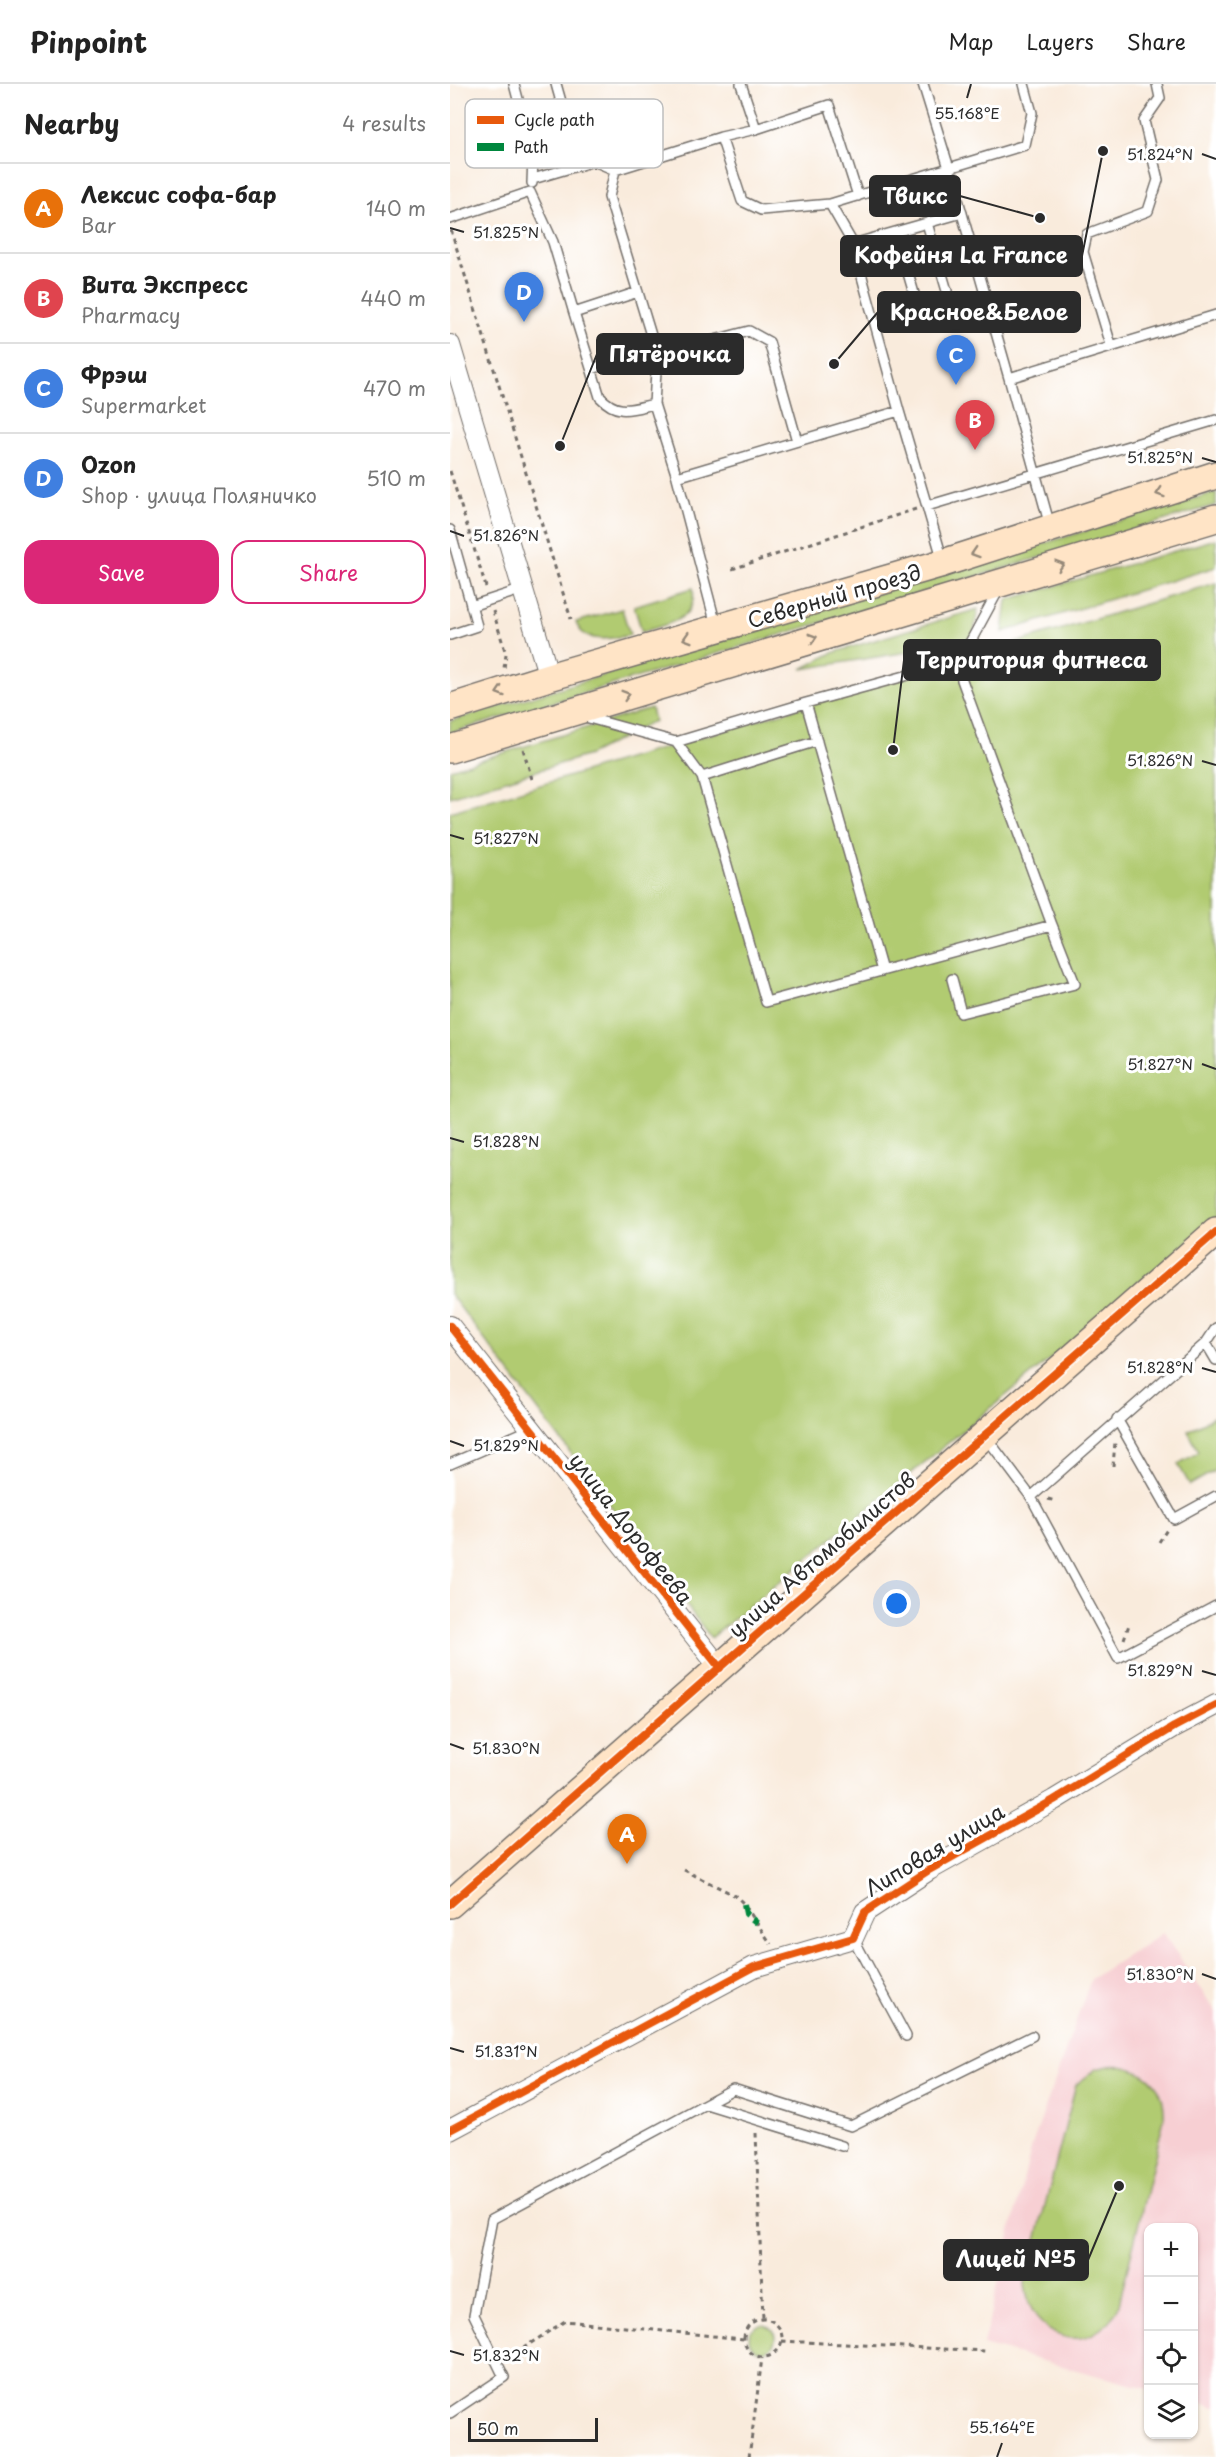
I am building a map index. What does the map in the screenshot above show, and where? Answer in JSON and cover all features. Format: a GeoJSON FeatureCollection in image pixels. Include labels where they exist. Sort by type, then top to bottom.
{"type":"FeatureCollection","features":[{"type":"Feature","properties":{"kind":"main road","name":"Северный проезд"},"geometry":{"type":"LineString","coordinates":[[450,708],[549,677],[943,563],[1216,475]]}},
{"type":"Feature","properties":{"kind":"main road","name":"Северный проезд"},"geometry":{"type":"LineString","coordinates":[[450,749],[1216,518]]}},
{"type":"Feature","properties":{"kind":"main road","name":"улица Автомобилистов"},"geometry":{"type":"LineString","coordinates":[[450,1904],[984,1436],[1212,1240]]}},
{"type":"Feature","properties":{"kind":"street"},"geometry":{"type":"LineString","coordinates":[[450,345],[549,677]]}},
{"type":"Feature","properties":{"kind":"street","name":"улица Дорофеева"},"geometry":{"type":"LineString","coordinates":[[450,1326],[720,1668]]}},
{"type":"Feature","properties":{"kind":"street","name":"Липовая улица"},"geometry":{"type":"LineString","coordinates":[[853,1938],[865,1912],[929,1870],[1054,1800],[1174,1727],[1216,1705]]}},
{"type":"Feature","properties":{"kind":"street"},"geometry":{"type":"LineString","coordinates":[[450,2130],[754,1967],[853,1938]]}},
{"type":"Feature","properties":{"kind":"lane"},"geometry":{"type":"LineString","coordinates":[[514,84],[518,99]]}},
{"type":"Feature","properties":{"kind":"lane"},"geometry":{"type":"LineString","coordinates":[[556,84],[560,99]]}},
{"type":"Feature","properties":{"kind":"lane"},"geometry":{"type":"LineString","coordinates":[[741,84],[756,129]]}},
{"type":"Feature","properties":{"kind":"lane"},"geometry":{"type":"LineString","coordinates":[[923,84],[950,168],[1050,529]]}},
{"type":"Feature","properties":{"kind":"lane"},"geometry":{"type":"LineString","coordinates":[[722,137],[742,201],[761,210],[830,204],[1025,145],[1032,113],[1024,84]]}},
{"type":"Feature","properties":{"kind":"lane"},"geometry":{"type":"LineString","coordinates":[[1111,345],[1083,252],[1087,234],[1148,211],[1158,180],[1144,121],[1160,98],[1157,84]]}},
{"type":"Feature","properties":{"kind":"lane"},"geometry":{"type":"LineString","coordinates":[[663,155],[756,129],[829,105],[858,196]]}},
{"type":"Feature","properties":{"kind":"lane"},"geometry":{"type":"LineString","coordinates":[[533,168],[530,192],[553,242],[600,397],[609,406],[624,411],[654,404]]}},
{"type":"Feature","properties":{"kind":"lane"},"geometry":{"type":"LineString","coordinates":[[533,179],[570,168]]}},
{"type":"Feature","properties":{"kind":"lane"},"geometry":{"type":"LineString","coordinates":[[610,168],[615,170],[621,168]]}},
{"type":"Feature","properties":{"kind":"lane"},"geometry":{"type":"LineString","coordinates":[[615,170],[609,197],[657,354],[654,404],[717,629]]}},
{"type":"Feature","properties":{"kind":"lane"},"geometry":{"type":"LineString","coordinates":[[450,219],[530,192]]}},
{"type":"Feature","properties":{"kind":"lane"},"geometry":{"type":"LineString","coordinates":[[830,204],[853,244],[943,563]]}},
{"type":"Feature","properties":{"kind":"lane"},"geometry":{"type":"LineString","coordinates":[[853,244],[962,213]]}},
{"type":"Feature","properties":{"kind":"lane"},"geometry":{"type":"LineString","coordinates":[[927,223],[947,291]]}},
{"type":"Feature","properties":{"kind":"lane"},"geometry":{"type":"LineString","coordinates":[[897,232],[915,297]]}},
{"type":"Feature","properties":{"kind":"lane"},"geometry":{"type":"LineString","coordinates":[[574,313],[638,292]]}},
{"type":"Feature","properties":{"kind":"lane"},"geometry":{"type":"LineString","coordinates":[[1009,378],[1111,345],[1216,315]]}},
{"type":"Feature","properties":{"kind":"lane"},"geometry":{"type":"LineString","coordinates":[[591,369],[629,356],[657,354],[749,331],[769,342],[797,441]]}},
{"type":"Feature","properties":{"kind":"lane"},"geometry":{"type":"LineString","coordinates":[[676,477],[899,411]]}},
{"type":"Feature","properties":{"kind":"lane"},"geometry":{"type":"LineString","coordinates":[[927,506],[1216,420]]}},
{"type":"Feature","properties":{"kind":"lane"},"geometry":{"type":"LineString","coordinates":[[450,530],[477,626],[450,634]]}},
{"type":"Feature","properties":{"kind":"lane"},"geometry":{"type":"LineString","coordinates":[[952,980],[961,1013],[1075,984],[962,680],[960,661],[1003,582]]}},
{"type":"Feature","properties":{"kind":"lane"},"geometry":{"type":"LineString","coordinates":[[471,606],[523,589]]}},
{"type":"Feature","properties":{"kind":"lane"},"geometry":{"type":"LineString","coordinates":[[569,712],[676,742],[806,703],[960,661]]}},
{"type":"Feature","properties":{"kind":"lane"},"geometry":{"type":"LineString","coordinates":[[806,703],[882,971]]}},
{"type":"Feature","properties":{"kind":"lane"},"geometry":{"type":"LineString","coordinates":[[702,777],[817,741]]}},
{"type":"Feature","properties":{"kind":"lane"},"geometry":{"type":"LineString","coordinates":[[676,742],[702,777],[766,1002],[1052,925]]}},
{"type":"Feature","properties":{"kind":"lane"},"geometry":{"type":"LineString","coordinates":[[1031,1497],[1206,1343],[1216,1328]]}},
{"type":"Feature","properties":{"kind":"lane"},"geometry":{"type":"LineString","coordinates":[[1206,1343],[1216,1360]]}},
{"type":"Feature","properties":{"kind":"lane"},"geometry":{"type":"LineString","coordinates":[[1117,1419],[1174,1519],[1216,1496]]}},
{"type":"Feature","properties":{"kind":"lane"},"geometry":{"type":"LineString","coordinates":[[451,1462],[531,1429]]}},
{"type":"Feature","properties":{"kind":"lane"},"geometry":{"type":"LineString","coordinates":[[984,1436],[1031,1497],[1118,1658],[1216,1606]]}},
{"type":"Feature","properties":{"kind":"lane"},"geometry":{"type":"LineString","coordinates":[[853,1938],[906,2036]]}},
{"type":"Feature","properties":{"kind":"lane"},"geometry":{"type":"LineString","coordinates":[[450,2413],[504,2376],[474,2315],[492,2219],[733,2089],[851,2126],[1032,2036]]}},
{"type":"Feature","properties":{"kind":"lane"},"geometry":{"type":"LineString","coordinates":[[926,2074],[932,2084]]}},
{"type":"Feature","properties":{"kind":"lane"},"geometry":{"type":"LineString","coordinates":[[706,2104],[842,2146]]}},
{"type":"Feature","properties":{"kind":"path"},"geometry":{"type":"LineString","coordinates":[[450,225],[571,619]]}},
{"type":"Feature","properties":{"kind":"path"},"geometry":{"type":"LineString","coordinates":[[450,471],[507,654],[505,666],[499,675]]}},
{"type":"Feature","properties":{"kind":"path"},"geometry":{"type":"LineString","coordinates":[[732,569],[927,506]]}},
{"type":"Feature","properties":{"kind":"path"},"geometry":{"type":"LineString","coordinates":[[520,740],[532,779]]}},
{"type":"Feature","properties":{"kind":"path"},"geometry":{"type":"LineString","coordinates":[[684,1870],[736,1896],[781,1959]]}},
{"type":"Feature","properties":{"kind":"path"},"geometry":{"type":"LineString","coordinates":[[756,2119],[763,2319]]}},
{"type":"Feature","properties":{"kind":"path"},"geometry":{"type":"LineString","coordinates":[[763,2319],[774,2322],[781,2330],[782,2341],[779,2350],[772,2356],[762,2358],[753,2355],[746,2348],[743,2339],[746,2329],[753,2321],[763,2319]]}},
{"type":"Feature","properties":{"kind":"path"},"geometry":{"type":"LineString","coordinates":[[500,2364],[565,2321],[743,2339]]}},
{"type":"Feature","properties":{"kind":"path"},"geometry":{"type":"LineString","coordinates":[[782,2341],[986,2351]]}},
{"type":"Feature","properties":{"kind":"path"},"geometry":{"type":"LineString","coordinates":[[749,2457],[762,2358]]}},
{"type":"Feature","properties":{"kind":"shaded area"},"geometry":{"type":"Polygon","coordinates":[[[1163,1933],[1216,2012],[1216,2407],[1198,2402],[1198,2223],[1144,2223],[1144,2388],[983,2345],[1032,2145],[1091,1979],[1163,1933]]]}},
{"type":"Feature","properties":{"kind":"green space"},"geometry":{"type":"Polygon","coordinates":[[[1216,492],[1216,505],[450,733],[450,721],[1216,492]]]}},
{"type":"Feature","properties":{"kind":"green space"},"geometry":{"type":"Polygon","coordinates":[[[1216,539],[1216,567],[1003,632],[1007,600],[1216,539]]]}},
{"type":"Feature","properties":{"kind":"green space"},"geometry":{"type":"Polygon","coordinates":[[[1216,583],[1216,1218],[1117,1304],[711,1638],[450,1294],[450,812],[1216,583]]]}},
{"type":"Feature","properties":{"kind":"green space"},"geometry":{"type":"Polygon","coordinates":[[[693,588],[691,608],[685,614],[670,623],[642,632],[634,606],[693,588]]]}},
{"type":"Feature","properties":{"kind":"green space"},"geometry":{"type":"Polygon","coordinates":[[[622,609],[630,635],[599,639],[585,634],[576,622],[622,609]]]}},
{"type":"Feature","properties":{"kind":"green space"},"geometry":{"type":"Polygon","coordinates":[[[978,609],[973,637],[933,648],[802,669],[832,653],[978,609]]]}},
{"type":"Feature","properties":{"kind":"green space"},"geometry":{"type":"Polygon","coordinates":[[[651,708],[654,721],[589,755],[450,797],[450,769],[651,708]]]}},
{"type":"Feature","properties":{"kind":"green space"},"geometry":{"type":"Polygon","coordinates":[[[1213,1417],[1216,1423],[1216,1470],[1190,1485],[1178,1464],[1199,1452],[1188,1431],[1213,1417]]]}},
{"type":"Feature","properties":{"kind":"green space"},"geometry":{"type":"Polygon","coordinates":[[[1114,2065],[1136,2070],[1152,2081],[1162,2097],[1164,2119],[1118,2308],[1106,2324],[1092,2334],[1077,2338],[1062,2336],[1049,2329],[1037,2318],[1029,2302],[1025,2283],[1076,2085],[1096,2069],[1114,2065]]]}},
{"type":"Feature","properties":{"kind":"green space"},"geometry":{"type":"Polygon","coordinates":[[[762,2325],[771,2329],[775,2338],[771,2347],[762,2351],[753,2347],[749,2338],[753,2329],[762,2325]]]}},
{"type":"Feature","properties":{"kind":"marked path"},"geometry":{"type":"LineString","coordinates":[[744,1904],[746,1914],[757,1923]]}},
{"type":"Feature","properties":{"kind":"cycle path"},"geometry":{"type":"LineString","coordinates":[[450,1904],[1216,1232]]}},
{"type":"Feature","properties":{"kind":"cycle path"},"geometry":{"type":"LineString","coordinates":[[450,1326],[720,1668]]}},
{"type":"Feature","properties":{"kind":"cycle path"},"geometry":{"type":"LineString","coordinates":[[450,2130],[754,1967],[853,1938],[865,1912],[929,1870],[1054,1800],[1174,1727],[1216,1705]]}},
{"type":"Feature","properties":{"kind":"place","name":"Кофейня La France"},"geometry":{"type":"Point","coordinates":[1103,151]}},
{"type":"Feature","properties":{"kind":"place","name":"Твикс"},"geometry":{"type":"Point","coordinates":[1040,218]}},
{"type":"Feature","properties":{"kind":"place","name":"Ozon"},"geometry":{"type":"Point","coordinates":[524,322]}},
{"type":"Feature","properties":{"kind":"place","name":"Красное&Белое"},"geometry":{"type":"Point","coordinates":[834,364]}},
{"type":"Feature","properties":{"kind":"place","name":"Фрэш"},"geometry":{"type":"Point","coordinates":[956,385]}},
{"type":"Feature","properties":{"kind":"place","name":"Пятёрочка"},"geometry":{"type":"Point","coordinates":[560,446]}},
{"type":"Feature","properties":{"kind":"place","name":"Вита Экспресс"},"geometry":{"type":"Point","coordinates":[975,450]}},
{"type":"Feature","properties":{"kind":"place","name":"Территория фитнеса"},"geometry":{"type":"Point","coordinates":[893,750]}},
{"type":"Feature","properties":{"kind":"place","name":"Лексис софа-бар"},"geometry":{"type":"Point","coordinates":[627,1864]}},
{"type":"Feature","properties":{"kind":"place","name":"Лицей №5"},"geometry":{"type":"Point","coordinates":[1119,2186]}}]}
